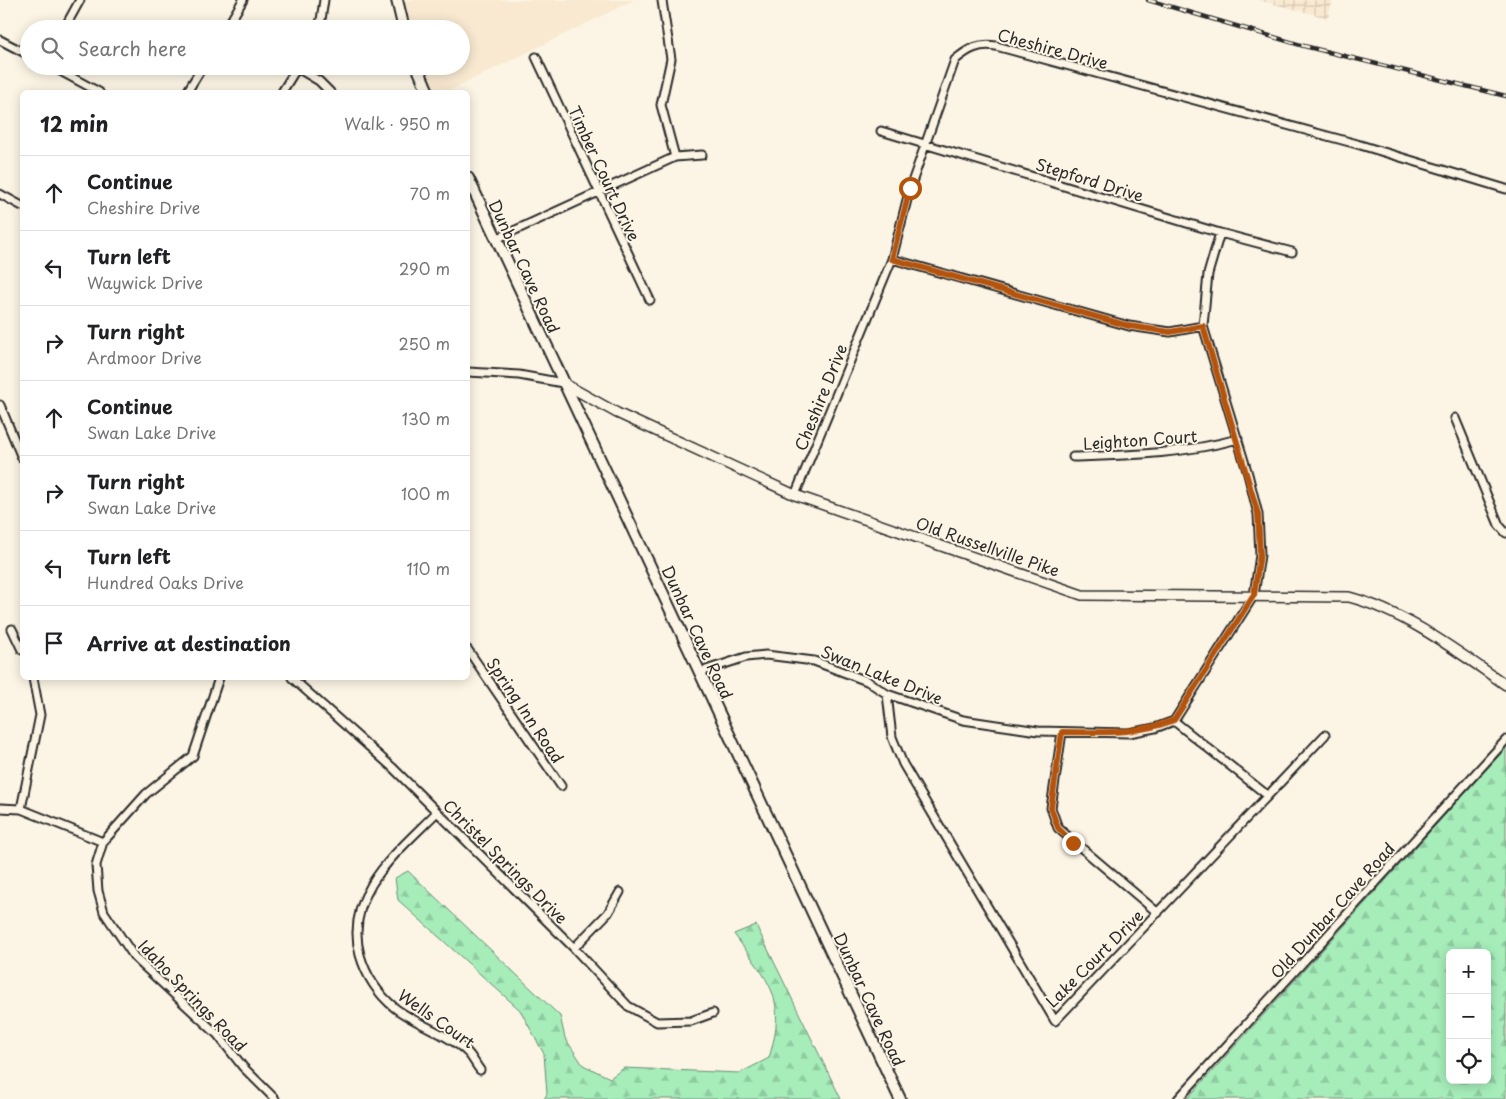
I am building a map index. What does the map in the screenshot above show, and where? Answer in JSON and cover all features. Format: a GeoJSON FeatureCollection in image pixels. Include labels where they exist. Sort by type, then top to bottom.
{"type":"FeatureCollection","features":[{"type":"Feature","properties":{"kind":"main road"},"geometry":{"type":"LineString","coordinates":[[397,0],[402,20]]}},
{"type":"Feature","properties":{"kind":"main road"},"geometry":{"type":"LineString","coordinates":[[421,75],[427,90]]}},
{"type":"Feature","properties":{"kind":"main road","name":"Dunbar Cave Road"},"geometry":{"type":"LineString","coordinates":[[470,182],[900,1099]]}},
{"type":"Feature","properties":{"kind":"street"},"geometry":{"type":"LineString","coordinates":[[69,20],[80,0]]}},
{"type":"Feature","properties":{"kind":"street"},"geometry":{"type":"LineString","coordinates":[[232,20],[243,0]]}},
{"type":"Feature","properties":{"kind":"street"},"geometry":{"type":"LineString","coordinates":[[321,20],[324,0]]}},
{"type":"Feature","properties":{"kind":"street"},"geometry":{"type":"LineString","coordinates":[[662,1],[670,58],[661,105],[675,157]]}},
{"type":"Feature","properties":{"kind":"street"},"geometry":{"type":"LineString","coordinates":[[0,40],[20,50]]}},
{"type":"Feature","properties":{"kind":"street","name":"Cheshire Drive"},"geometry":{"type":"LineString","coordinates":[[796,495],[892,259],[910,188],[955,60],[967,49],[985,44],[1357,144],[1506,189]]}},
{"type":"Feature","properties":{"kind":"street","name":"Timber Court Drive"},"geometry":{"type":"LineString","coordinates":[[536,57],[650,300]]}},
{"type":"Feature","properties":{"kind":"street"},"geometry":{"type":"LineString","coordinates":[[68,75],[96,90]]}},
{"type":"Feature","properties":{"kind":"street"},"geometry":{"type":"LineString","coordinates":[[187,90],[197,75]]}},
{"type":"Feature","properties":{"kind":"street"},"geometry":{"type":"LineString","coordinates":[[283,90],[292,75]]}},
{"type":"Feature","properties":{"kind":"street"},"geometry":{"type":"LineString","coordinates":[[308,75],[328,90]]}},
{"type":"Feature","properties":{"kind":"street","name":"Stepford Drive"},"geometry":{"type":"LineString","coordinates":[[881,131],[1220,233],[1292,252]]}},
{"type":"Feature","properties":{"kind":"street"},"geometry":{"type":"LineString","coordinates":[[496,239],[675,157],[702,155]]}},
{"type":"Feature","properties":{"kind":"street"},"geometry":{"type":"LineString","coordinates":[[0,194],[20,205]]}},
{"type":"Feature","properties":{"kind":"street"},"geometry":{"type":"LineString","coordinates":[[1220,233],[1208,274],[1203,326],[1238,439],[1258,514],[1260,554],[1254,595],[1174,720],[1268,795]]}},
{"type":"Feature","properties":{"kind":"street"},"geometry":{"type":"LineString","coordinates":[[892,259],[1129,326],[1170,332],[1203,326]]}},
{"type":"Feature","properties":{"kind":"street","name":"Old Russellville Pike"},"geometry":{"type":"LineString","coordinates":[[470,372],[519,375],[563,383],[617,413],[796,495],[1082,595],[1349,597],[1374,604],[1452,648],[1506,685]]}},
{"type":"Feature","properties":{"kind":"street"},"geometry":{"type":"LineString","coordinates":[[0,405],[20,453]]}},
{"type":"Feature","properties":{"kind":"street"},"geometry":{"type":"LineString","coordinates":[[1456,418],[1499,525],[1506,533]]}},
{"type":"Feature","properties":{"kind":"street","name":"Leighton Court"},"geometry":{"type":"LineString","coordinates":[[1073,457],[1166,454],[1203,449],[1238,439]]}},
{"type":"Feature","properties":{"kind":"street"},"geometry":{"type":"LineString","coordinates":[[12,629],[20,646]]}},
{"type":"Feature","properties":{"kind":"street","name":"Spring Inn Road"},"geometry":{"type":"LineString","coordinates":[[470,653],[561,786]]}},
{"type":"Feature","properties":{"kind":"street","name":"Swan Lake Drive"},"geometry":{"type":"LineString","coordinates":[[700,672],[746,657],[766,655],[787,657],[814,661],[867,681],[887,694],[963,720],[1062,732],[1130,733],[1155,728],[1174,720]]}},
{"type":"Feature","properties":{"kind":"street"},"geometry":{"type":"LineString","coordinates":[[21,809],[40,715],[33,680]]}},
{"type":"Feature","properties":{"kind":"street","name":"Idaho Springs Road"},"geometry":{"type":"LineString","coordinates":[[218,680],[193,756],[146,794],[103,842],[96,865],[98,891],[104,912],[135,958],[218,1036],[242,1067],[275,1099]]}},
{"type":"Feature","properties":{"kind":"street","name":"Christel Springs Drive"},"geometry":{"type":"LineString","coordinates":[[294,680],[392,767],[574,948],[628,1006],[657,1022],[691,1021],[714,1013]]}},
{"type":"Feature","properties":{"kind":"street","name":"Lake Court Drive"},"geometry":{"type":"LineString","coordinates":[[887,694],[892,737],[903,764],[1055,1021],[1324,735]]}},
{"type":"Feature","properties":{"kind":"street"},"geometry":{"type":"LineString","coordinates":[[1062,732],[1051,808],[1058,828],[1158,913]]}},
{"type":"Feature","properties":{"kind":"street","name":"Old Dunbar Cave Road"},"geometry":{"type":"LineString","coordinates":[[1178,1099],[1506,740]]}},
{"type":"Feature","properties":{"kind":"street"},"geometry":{"type":"LineString","coordinates":[[0,808],[21,809],[103,842]]}},
{"type":"Feature","properties":{"kind":"street","name":"Wells Court"},"geometry":{"type":"LineString","coordinates":[[437,812],[400,847],[373,881],[360,912],[359,949],[363,965],[378,991],[396,1008],[466,1051],[480,1070]]}},
{"type":"Feature","properties":{"kind":"street"},"geometry":{"type":"LineString","coordinates":[[574,948],[608,913],[620,892]]}},
{"type":"Feature","properties":{"kind":"shaded area"},"geometry":{"type":"Polygon","coordinates":[[[404,0],[634,0],[451,90],[434,90],[428,75],[470,75],[470,20],[409,20],[404,0]]]}},
{"type":"Feature","properties":{"kind":"shaded area"},"geometry":{"type":"Polygon","coordinates":[[[1258,0],[1333,0],[1328,18],[1258,0]]]}},
{"type":"Feature","properties":{"kind":"green space"},"geometry":{"type":"Polygon","coordinates":[[[1506,748],[1506,1099],[1187,1099],[1506,748]]]}},
{"type":"Feature","properties":{"kind":"green space"},"geometry":{"type":"Polygon","coordinates":[[[408,871],[560,1016],[565,1038],[583,1065],[610,1078],[624,1068],[740,1073],[769,1058],[774,1037],[776,1004],[765,978],[734,934],[756,925],[841,1099],[544,1099],[547,1094],[544,1054],[520,1010],[398,900],[395,878],[408,871]]]}},
{"type":"Feature","properties":{"kind":"railway"},"geometry":{"type":"LineString","coordinates":[[1148,0],[1304,46],[1506,96]]}},
{"type":"Feature","properties":{"kind":"route"},"geometry":{"type":"LineString","coordinates":[[910,188],[892,259],[1129,326],[1170,332],[1203,326],[1248,474],[1258,514],[1260,554],[1254,595],[1174,720],[1155,728],[1130,733],[1062,732],[1051,808],[1058,828],[1073,843]]}}]}
